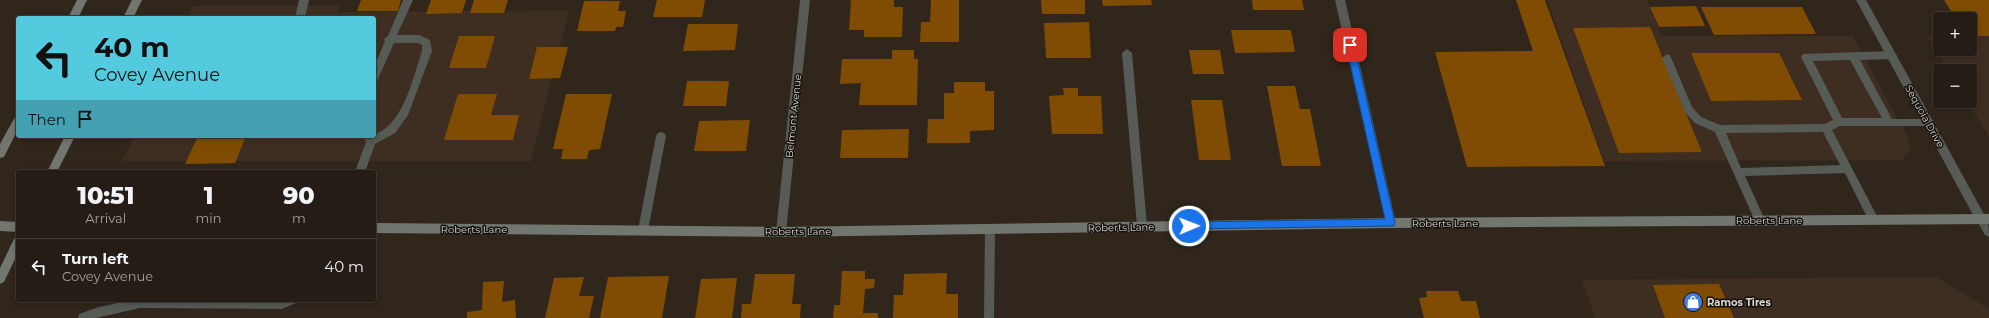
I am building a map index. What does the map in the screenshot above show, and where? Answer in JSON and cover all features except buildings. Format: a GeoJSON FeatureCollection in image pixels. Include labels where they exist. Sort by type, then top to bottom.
{"type":"FeatureCollection","features":[{"type":"Feature","properties":{"kind":"main road"},"geometry":{"type":"LineString","coordinates":[[74,16],[82,0]]}},
{"type":"Feature","properties":{"kind":"main road"},"geometry":{"type":"LineString","coordinates":[[129,16],[137,0]]}},
{"type":"Feature","properties":{"kind":"main road"},"geometry":{"type":"LineString","coordinates":[[0,154],[16,124]]}},
{"type":"Feature","properties":{"kind":"main road"},"geometry":{"type":"LineString","coordinates":[[53,170],[69,138]]}},
{"type":"Feature","properties":{"kind":"main road","name":"Roberts Lane"},"geometry":{"type":"LineString","coordinates":[[376,228],[781,232],[1391,223],[1985,219]]}},
{"type":"Feature","properties":{"kind":"main road"},"geometry":{"type":"LineString","coordinates":[[0,226],[16,227]]}},
{"type":"Feature","properties":{"kind":"main road"},"geometry":{"type":"LineString","coordinates":[[0,279],[16,246]]}},
{"type":"Feature","properties":{"kind":"street"},"geometry":{"type":"LineString","coordinates":[[300,16],[304,0]]}},
{"type":"Feature","properties":{"kind":"street"},"geometry":{"type":"LineString","coordinates":[[376,73],[408,0]]}},
{"type":"Feature","properties":{"kind":"street","name":"Belmont Avenue"},"geometry":{"type":"LineString","coordinates":[[781,232],[806,0]]}},
{"type":"Feature","properties":{"kind":"street"},"geometry":{"type":"LineString","coordinates":[[1340,0],[1391,223]]}},
{"type":"Feature","properties":{"kind":"street","name":"Sequoia Drive"},"geometry":{"type":"LineString","coordinates":[[1861,0],[1929,123],[1985,219],[1989,232]]}},
{"type":"Feature","properties":{"kind":"street"},"geometry":{"type":"LineString","coordinates":[[376,136],[392,130],[404,112],[427,51],[427,43],[419,39],[390,39]]}},
{"type":"Feature","properties":{"kind":"street"},"geometry":{"type":"LineString","coordinates":[[1127,53],[1142,226]]}},
{"type":"Feature","properties":{"kind":"street"},"geometry":{"type":"LineString","coordinates":[[1839,122],[1806,57],[1892,55]]}},
{"type":"Feature","properties":{"kind":"street"},"geometry":{"type":"LineString","coordinates":[[1853,56],[1889,123]]}},
{"type":"Feature","properties":{"kind":"street"},"geometry":{"type":"LineString","coordinates":[[1667,58],[1688,109],[1698,120],[1719,129],[1826,128],[1839,122],[1929,123]]}},
{"type":"Feature","properties":{"kind":"street"},"geometry":{"type":"LineString","coordinates":[[1826,128],[1874,220]]}},
{"type":"Feature","properties":{"kind":"street"},"geometry":{"type":"LineString","coordinates":[[1719,129],[1760,220]]}},
{"type":"Feature","properties":{"kind":"street"},"geometry":{"type":"LineString","coordinates":[[643,230],[661,136]]}},
{"type":"Feature","properties":{"kind":"street"},"geometry":{"type":"LineString","coordinates":[[361,170],[369,139]]}},
{"type":"Feature","properties":{"kind":"street"},"geometry":{"type":"LineString","coordinates":[[1738,172],[1847,169]]}},
{"type":"Feature","properties":{"kind":"street"},"geometry":{"type":"LineString","coordinates":[[989,318],[990,229]]}},
{"type":"Feature","properties":{"kind":"street"},"geometry":{"type":"LineString","coordinates":[[83,318],[99,312],[140,303],[282,304],[287,302]]}},
{"type":"Feature","properties":{"kind":"shaded area"},"geometry":{"type":"Polygon","coordinates":[[[1547,0],[1647,0],[1662,36],[1853,36],[1908,138],[1910,151],[1902,160],[1604,161],[1547,0]]]}},
{"type":"Feature","properties":{"kind":"shaded area"},"geometry":{"type":"Polygon","coordinates":[[[193,6],[339,6],[337,12],[569,11],[531,161],[122,161],[133,138],[376,138],[376,16],[188,16],[193,6]]]}},
{"type":"Feature","properties":{"kind":"shaded area"},"geometry":{"type":"Polygon","coordinates":[[[1927,36],[1933,36],[1933,46],[1927,36]]]}},
{"type":"Feature","properties":{"kind":"shaded area"},"geometry":{"type":"Polygon","coordinates":[[[1977,36],[1989,36],[1989,137],[1971,108],[1977,108],[1977,64],[1945,64],[1940,56],[1977,56],[1977,36]]]}},
{"type":"Feature","properties":{"kind":"shaded area"},"geometry":{"type":"Polygon","coordinates":[[[1936,277],[1989,308],[1989,318],[1595,318],[1582,280],[1936,277]]]}},
{"type":"Feature","properties":{"kind":"place","name":"Ramos Tires"},"geometry":{"type":"Point","coordinates":[1693,302]}},
{"type":"Feature","properties":{"kind":"route"},"geometry":{"type":"LineString","coordinates":[[1189,226],[1391,223],[1350,45]]}}]}
